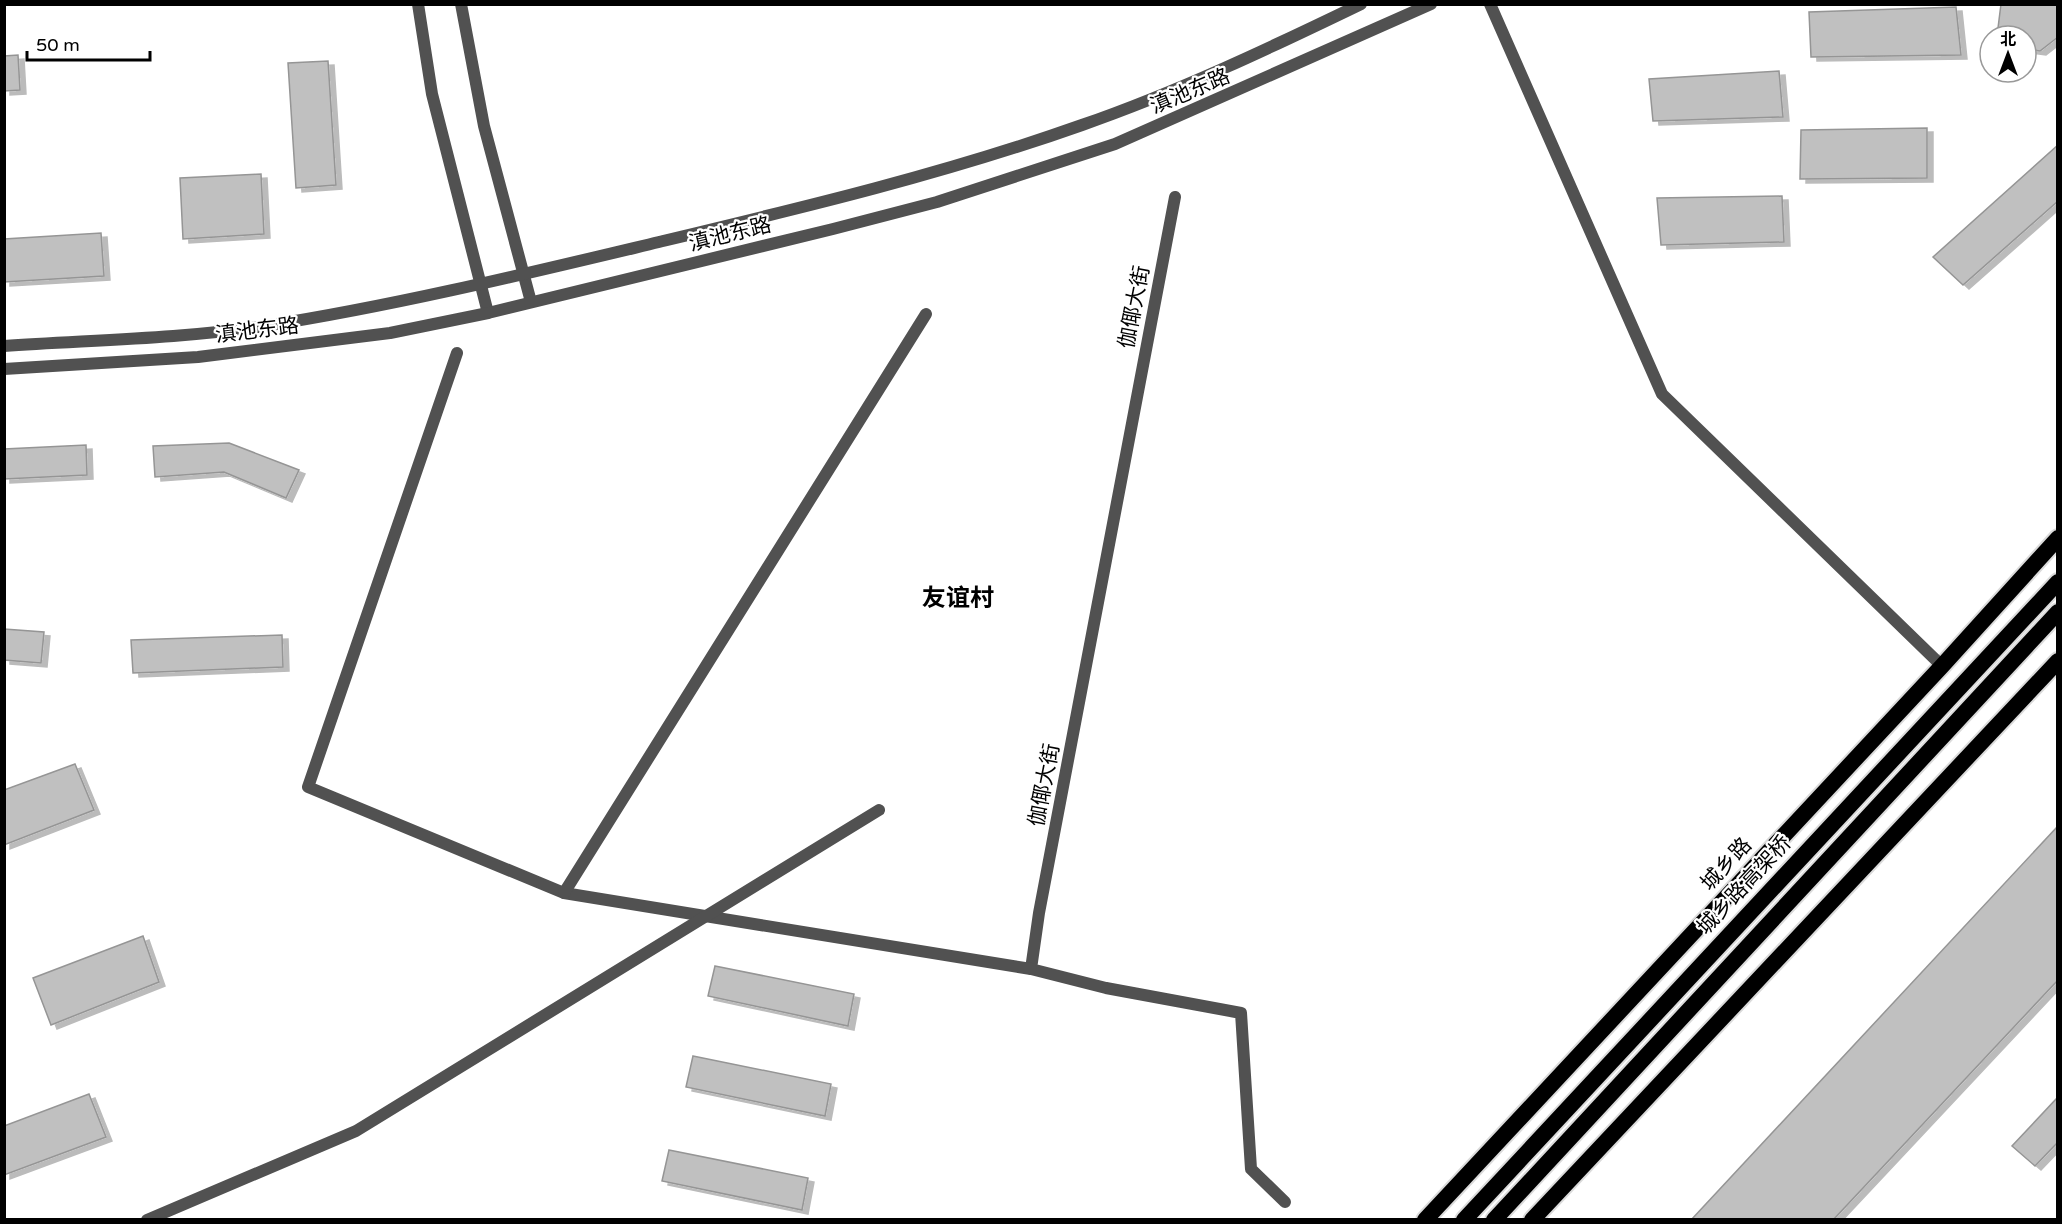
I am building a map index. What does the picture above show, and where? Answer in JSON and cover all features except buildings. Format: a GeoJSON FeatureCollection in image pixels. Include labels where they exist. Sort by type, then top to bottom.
{"type":"FeatureCollection","features":[{"type":"Feature","properties":{"kind":"highway","name":"城乡路"},"geometry":{"type":"LineString","coordinates":[[1425,1220],[1942,666],[2058,538]]}},
{"type":"Feature","properties":{"kind":"highway","name":"城乡路高架桥"},"geometry":{"type":"LineString","coordinates":[[1464,1220],[2058,582]]}},
{"type":"Feature","properties":{"kind":"highway","name":"城乡路高架桥"},"geometry":{"type":"LineString","coordinates":[[1494,1220],[2058,612]]}},
{"type":"Feature","properties":{"kind":"highway"},"geometry":{"type":"LineString","coordinates":[[1532,1220],[2058,661]]}},
{"type":"Feature","properties":{"kind":"street"},"geometry":{"type":"LineString","coordinates":[[418,4],[432,94],[488,313]]}},
{"type":"Feature","properties":{"kind":"street"},"geometry":{"type":"LineString","coordinates":[[460,4],[484,126],[531,302]]}},
{"type":"Feature","properties":{"kind":"street","name":"滇池东路"},"geometry":{"type":"LineString","coordinates":[[4,346],[192,334],[264,326],[480,285],[765,216],[885,185],[1083,125],[1176,87],[1361,4]]}},
{"type":"Feature","properties":{"kind":"street","name":"滇池东路"},"geometry":{"type":"LineString","coordinates":[[4,369],[198,357],[390,333],[488,313],[867,220],[937,202],[1126,140],[1431,4]]}},
{"type":"Feature","properties":{"kind":"street"},"geometry":{"type":"LineString","coordinates":[[1490,4],[1662,394],[1942,666]]}},
{"type":"Feature","properties":{"kind":"street","name":"伽倻大街"},"geometry":{"type":"LineString","coordinates":[[1031,969],[1175,197]]}},
{"type":"Feature","properties":{"kind":"street"},"geometry":{"type":"LineString","coordinates":[[564,893],[926,314]]}},
{"type":"Feature","properties":{"kind":"street"},"geometry":{"type":"LineString","coordinates":[[457,353],[308,787],[564,893],[1031,969],[1106,988],[1241,1013],[1251,1169],[1285,1202]]}},
{"type":"Feature","properties":{"kind":"street"},"geometry":{"type":"LineString","coordinates":[[147,1220],[356,1131],[879,810]]}},
{"type":"Feature","properties":{"kind":"district","name":"友谊村"},"geometry":{"type":"Point","coordinates":[958,598]}}]}
